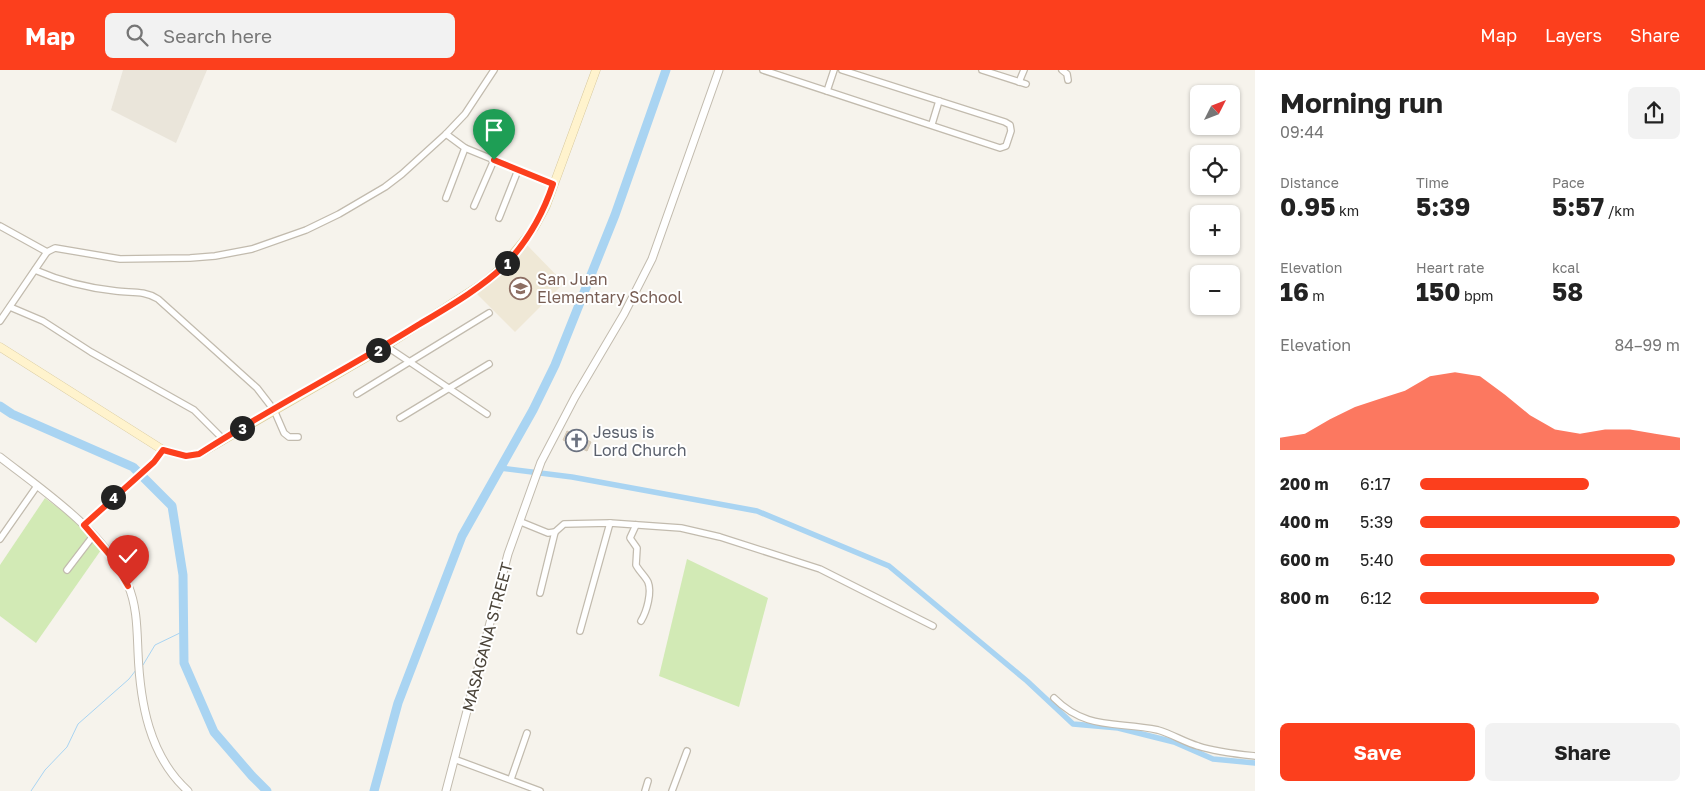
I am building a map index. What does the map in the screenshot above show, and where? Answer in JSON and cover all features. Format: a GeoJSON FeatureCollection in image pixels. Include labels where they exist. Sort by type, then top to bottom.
{"type":"FeatureCollection","features":[{"type":"Feature","properties":{"kind":"main road"},"geometry":{"type":"LineString","coordinates":[[0,347],[163,450],[186,456],[199,454],[386,346],[485,282],[505,264],[534,228],[546,206],[596,70]]}},
{"type":"Feature","properties":{"kind":"street"},"geometry":{"type":"LineString","coordinates":[[0,321],[47,252],[58,247],[90,255],[120,259],[166,260],[215,256],[272,243],[324,222],[385,188],[446,134],[465,114],[494,70]]}},
{"type":"Feature","properties":{"kind":"street","name":"MASAGANA STREET"},"geometry":{"type":"LineString","coordinates":[[446,791],[508,554],[541,462],[575,397],[624,314],[652,259],[719,70]]}},
{"type":"Feature","properties":{"kind":"street"},"geometry":{"type":"LineString","coordinates":[[763,70],[1002,148],[1006,146],[1011,130],[1010,125],[1005,122],[842,70]]}},
{"type":"Feature","properties":{"kind":"street"},"geometry":{"type":"LineString","coordinates":[[827,91],[834,70]]}},
{"type":"Feature","properties":{"kind":"street"},"geometry":{"type":"LineString","coordinates":[[984,70],[1026,84]]}},
{"type":"Feature","properties":{"kind":"street"},"geometry":{"type":"LineString","coordinates":[[1019,82],[1024,70]]}},
{"type":"Feature","properties":{"kind":"street"},"geometry":{"type":"LineString","coordinates":[[1062,70],[1068,74],[1068,80]]}},
{"type":"Feature","properties":{"kind":"street"},"geometry":{"type":"LineString","coordinates":[[932,124],[938,101]]}},
{"type":"Feature","properties":{"kind":"street"},"geometry":{"type":"LineString","coordinates":[[446,134],[465,148],[553,184]]}},
{"type":"Feature","properties":{"kind":"street"},"geometry":{"type":"LineString","coordinates":[[446,198],[465,148]]}},
{"type":"Feature","properties":{"kind":"street"},"geometry":{"type":"LineString","coordinates":[[474,206],[494,160]]}},
{"type":"Feature","properties":{"kind":"street"},"geometry":{"type":"LineString","coordinates":[[499,218],[518,170]]}},
{"type":"Feature","properties":{"kind":"street"},"geometry":{"type":"LineString","coordinates":[[0,226],[47,252]]}},
{"type":"Feature","properties":{"kind":"street"},"geometry":{"type":"LineString","coordinates":[[35,270],[91,287],[151,294],[257,388],[274,410],[284,433],[289,437],[298,437]]}},
{"type":"Feature","properties":{"kind":"street"},"geometry":{"type":"LineString","coordinates":[[10,307],[43,321],[91,352],[194,410],[223,439]]}},
{"type":"Feature","properties":{"kind":"street"},"geometry":{"type":"LineString","coordinates":[[357,394],[489,314]]}},
{"type":"Feature","properties":{"kind":"street"},"geometry":{"type":"LineString","coordinates":[[386,346],[407,362],[487,414]]}},
{"type":"Feature","properties":{"kind":"street"},"geometry":{"type":"LineString","coordinates":[[400,418],[489,364]]}},
{"type":"Feature","properties":{"kind":"street"},"geometry":{"type":"LineString","coordinates":[[84,525],[147,468],[163,450]]}},
{"type":"Feature","properties":{"kind":"street"},"geometry":{"type":"LineString","coordinates":[[0,457],[84,525],[123,574],[132,595],[136,611],[138,668],[148,728],[160,757],[171,774],[188,791]]}},
{"type":"Feature","properties":{"kind":"street"},"geometry":{"type":"LineString","coordinates":[[0,539],[37,486]]}},
{"type":"Feature","properties":{"kind":"street"},"geometry":{"type":"LineString","coordinates":[[521,522],[548,533],[555,532],[564,524],[610,523],[681,528],[720,537],[820,569],[933,626]]}},
{"type":"Feature","properties":{"kind":"street"},"geometry":{"type":"LineString","coordinates":[[580,631],[610,523]]}},
{"type":"Feature","properties":{"kind":"street"},"geometry":{"type":"LineString","coordinates":[[636,526],[630,538],[637,548],[636,565],[649,586],[647,608],[641,621]]}},
{"type":"Feature","properties":{"kind":"street"},"geometry":{"type":"LineString","coordinates":[[540,593],[555,532]]}},
{"type":"Feature","properties":{"kind":"street"},"geometry":{"type":"LineString","coordinates":[[67,570],[93,536]]}},
{"type":"Feature","properties":{"kind":"street"},"geometry":{"type":"LineString","coordinates":[[1054,698],[1065,709],[1086,721],[1160,731],[1198,746],[1222,752],[1255,756]]}},
{"type":"Feature","properties":{"kind":"street"},"geometry":{"type":"LineString","coordinates":[[511,779],[527,733]]}},
{"type":"Feature","properties":{"kind":"street"},"geometry":{"type":"LineString","coordinates":[[672,791],[687,751]]}},
{"type":"Feature","properties":{"kind":"street"},"geometry":{"type":"LineString","coordinates":[[454,759],[536,790]]}},
{"type":"Feature","properties":{"kind":"street"},"geometry":{"type":"LineString","coordinates":[[644,791],[648,781]]}},
{"type":"Feature","properties":{"kind":"shaded area"},"geometry":{"type":"Polygon","coordinates":[[[123,70],[207,70],[176,143],[111,110],[123,70]]]}},
{"type":"Feature","properties":{"kind":"shaded area","name":"San Juan Elementary School"},"geometry":{"type":"Polygon","coordinates":[[[526,244],[564,283],[515,332],[477,294],[526,244]]]}},
{"type":"Feature","properties":{"kind":"green space"},"geometry":{"type":"Polygon","coordinates":[[[45,498],[77,522],[101,550],[36,643],[0,616],[0,565],[45,498]]]}},
{"type":"Feature","properties":{"kind":"green space"},"geometry":{"type":"Polygon","coordinates":[[[687,559],[768,598],[739,707],[659,676],[687,559]]]}},
{"type":"Feature","properties":{"kind":"building","name":"Jesus is Lord Church"},"geometry":{"type":"Polygon","coordinates":[[[567,431],[591,442],[587,451],[563,440],[567,431]]]}},
{"type":"Feature","properties":{"kind":"waterway"},"geometry":{"type":"LineString","coordinates":[[374,791],[398,703],[462,536],[533,410],[555,365],[615,215],[666,70]]}},
{"type":"Feature","properties":{"kind":"waterway"},"geometry":{"type":"LineString","coordinates":[[0,406],[12,414],[133,467],[172,506],[183,575],[184,663],[214,732],[267,791]]}},
{"type":"Feature","properties":{"kind":"waterway"},"geometry":{"type":"LineString","coordinates":[[500,468],[572,477],[757,511],[889,566],[1027,681],[1073,724],[1118,728],[1174,742],[1213,759],[1255,763]]}},
{"type":"Feature","properties":{"kind":"waterway"},"geometry":{"type":"LineString","coordinates":[[143,665],[155,645],[184,631]]}},
{"type":"Feature","properties":{"kind":"waterway"},"geometry":{"type":"LineString","coordinates":[[31,791],[45,770],[67,747],[78,724],[129,679],[136,670]]}},
{"type":"Feature","properties":{"kind":"place","name":"San Juan Elementary School"},"geometry":{"type":"Point","coordinates":[521,288]}},
{"type":"Feature","properties":{"kind":"place","name":"Jesus is Lord Church"},"geometry":{"type":"Point","coordinates":[577,441]}},
{"type":"Feature","properties":{"kind":"route"},"geometry":{"type":"LineString","coordinates":[[128,586],[123,574],[109,554],[84,525],[154,462],[163,450],[186,456],[199,454],[361,361],[441,312],[485,282],[519,248],[534,228],[546,206],[553,184],[494,160]]}}]}
